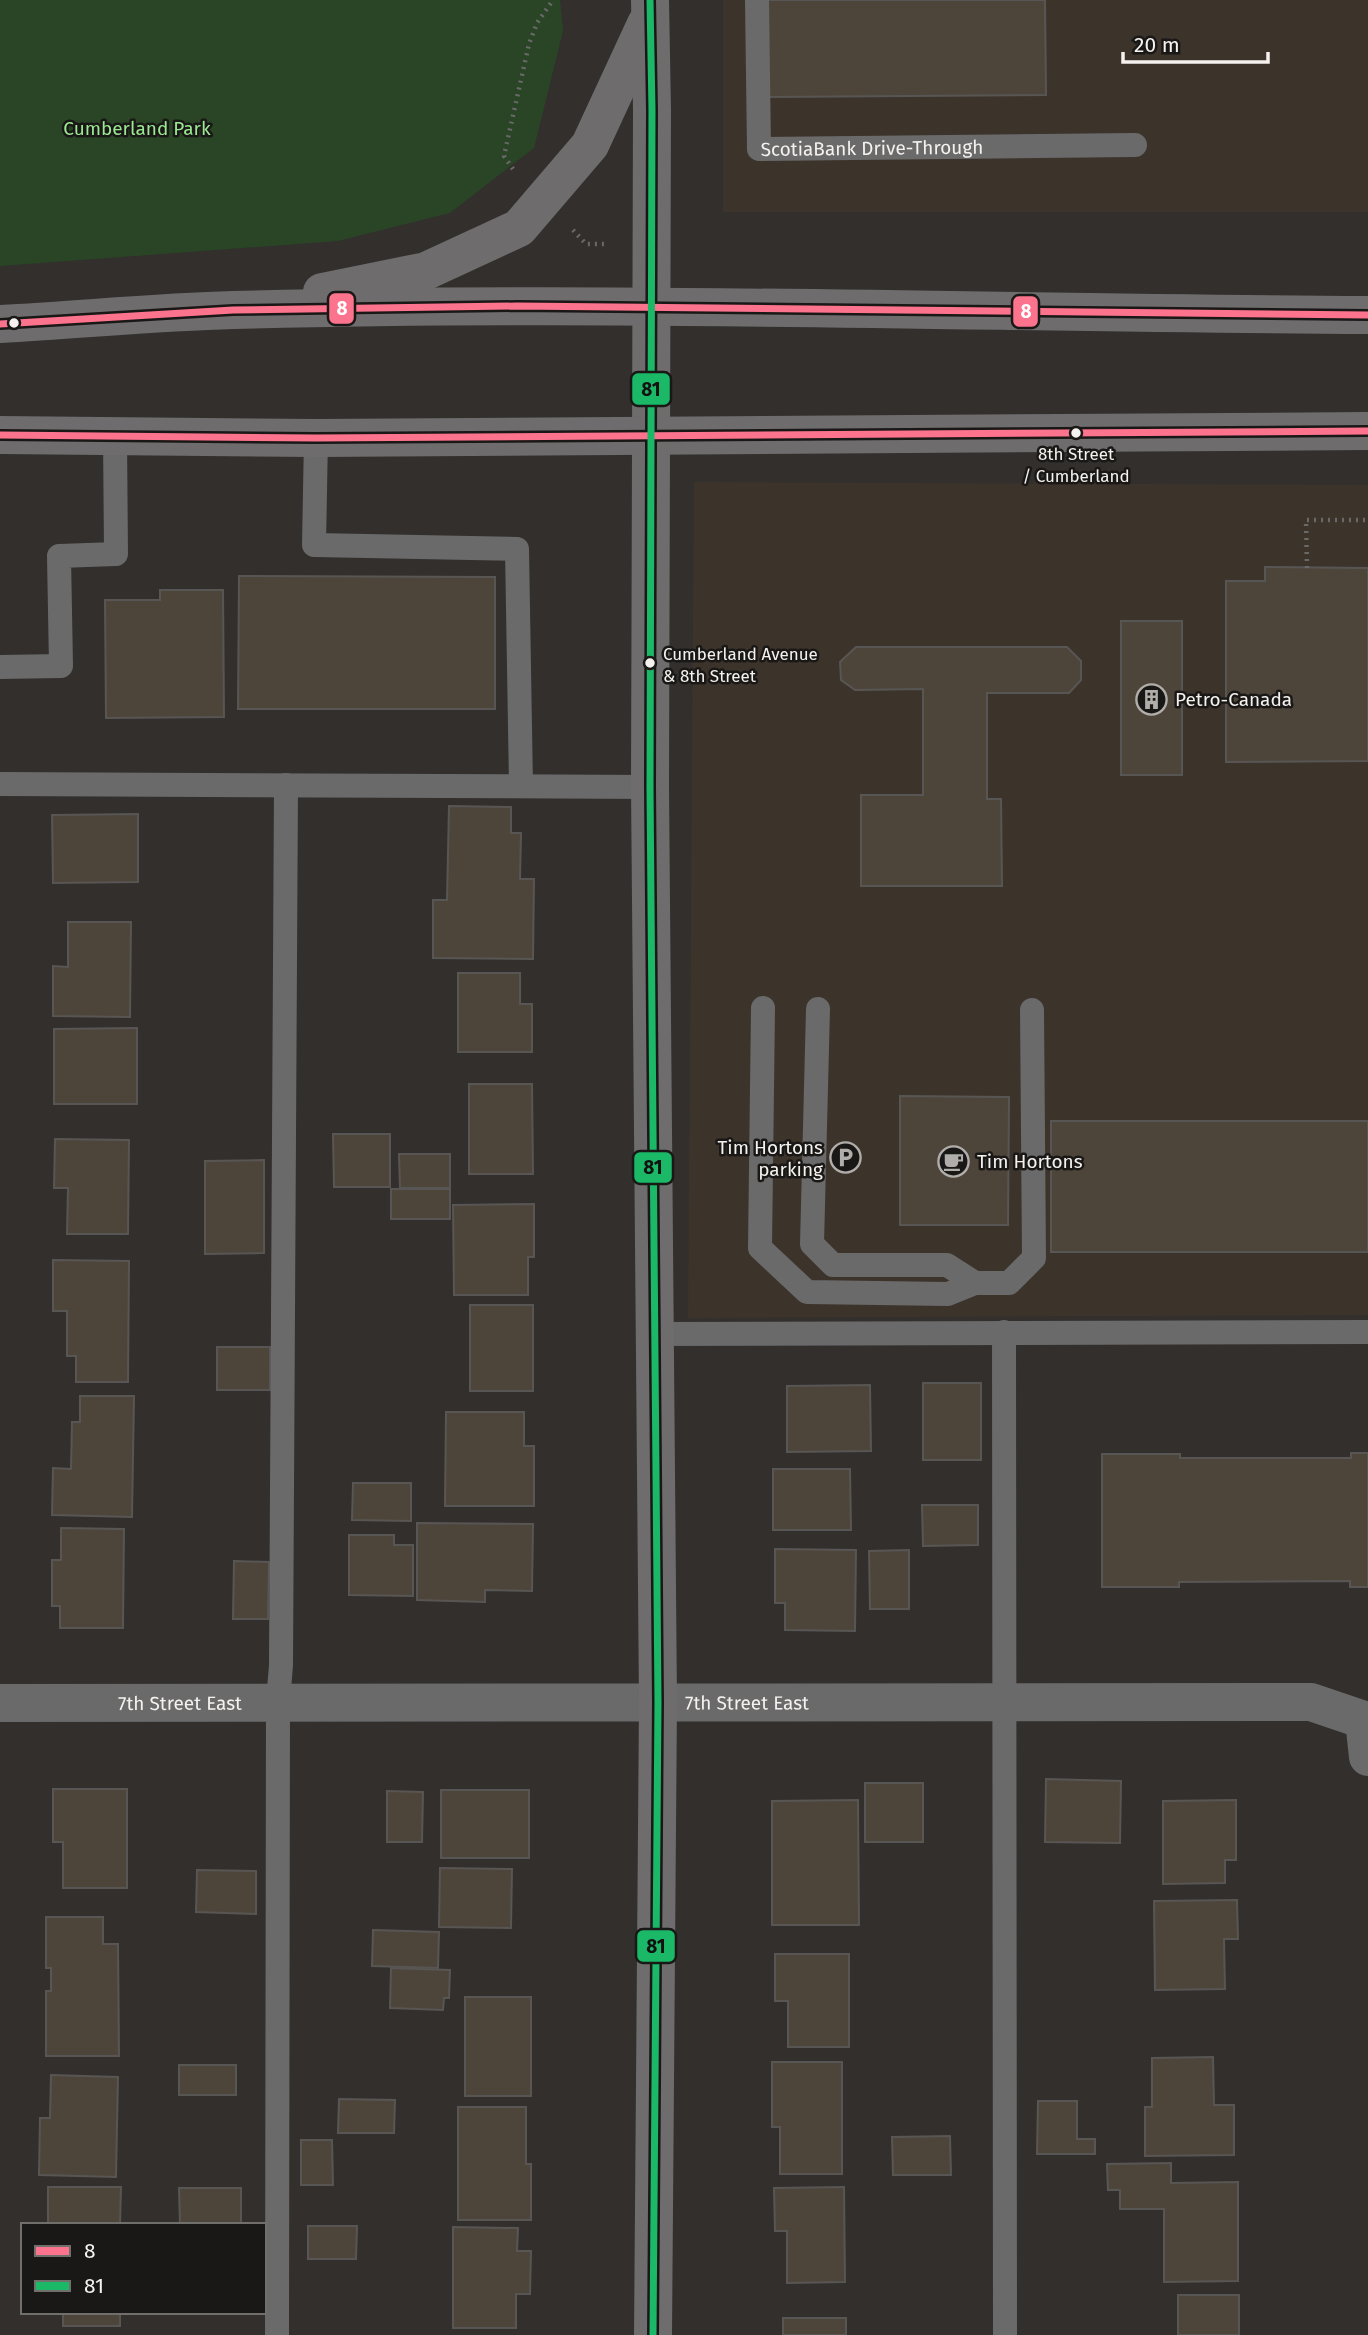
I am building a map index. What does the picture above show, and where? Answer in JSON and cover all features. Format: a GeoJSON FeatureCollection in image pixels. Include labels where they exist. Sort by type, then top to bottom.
{"type":"FeatureCollection","features":[{"type":"Feature","properties":{"kind":"main road"},"geometry":{"type":"LineString","coordinates":[[650,8],[650,787],[658,1702],[653,2335]]}},
{"type":"Feature","properties":{"kind":"main road"},"geometry":{"type":"LineString","coordinates":[[231,310],[426,271],[519,228],[590,145],[650,8]]}},
{"type":"Feature","properties":{"kind":"main road"},"geometry":{"type":"LineString","coordinates":[[0,324],[231,310],[572,306],[1368,315]]}},
{"type":"Feature","properties":{"kind":"main road"},"geometry":{"type":"LineString","coordinates":[[0,435],[316,438],[1368,430]]}},
{"type":"Feature","properties":{"kind":"street","name":"7th Street East"},"geometry":{"type":"LineString","coordinates":[[0,1703],[1311,1702],[1364,1720],[1368,1757]]}},
{"type":"Feature","properties":{"kind":"lane","name":"ScotiaBank Drive-Through"},"geometry":{"type":"LineString","coordinates":[[757,0],[759,149],[1135,145]]}},
{"type":"Feature","properties":{"kind":"lane"},"geometry":{"type":"LineString","coordinates":[[0,667],[61,666],[59,556],[116,554],[115,435]]}},
{"type":"Feature","properties":{"kind":"lane"},"geometry":{"type":"LineString","coordinates":[[316,438],[314,545],[517,550],[521,786]]}},
{"type":"Feature","properties":{"kind":"lane"},"geometry":{"type":"LineString","coordinates":[[0,784],[650,787]]}},
{"type":"Feature","properties":{"kind":"lane"},"geometry":{"type":"LineString","coordinates":[[277,2335],[278,1702],[282,1651],[286,785]]}},
{"type":"Feature","properties":{"kind":"lane"},"geometry":{"type":"LineString","coordinates":[[763,1008],[760,1248],[807,1292],[948,1294],[975,1283],[1009,1283],[1034,1258],[1032,1010]]}},
{"type":"Feature","properties":{"kind":"lane"},"geometry":{"type":"LineString","coordinates":[[818,1009],[812,1244],[833,1265],[947,1265],[975,1283]]}},
{"type":"Feature","properties":{"kind":"lane"},"geometry":{"type":"LineString","coordinates":[[1004,1332],[1005,2335]]}},
{"type":"Feature","properties":{"kind":"lane"},"geometry":{"type":"LineString","coordinates":[[655,1334],[1368,1332]]}},
{"type":"Feature","properties":{"kind":"path"},"geometry":{"type":"LineString","coordinates":[[1307,568],[1306,520],[1368,520]]}},
{"type":"Feature","properties":{"kind":"shaded area"},"geometry":{"type":"Polygon","coordinates":[[[723,0],[1368,0],[1368,212],[723,212],[723,0]]]}},
{"type":"Feature","properties":{"kind":"shaded area"},"geometry":{"type":"Polygon","coordinates":[[[694,482],[1368,485],[1368,1315],[688,1318],[694,482]]]}},
{"type":"Feature","properties":{"kind":"green space","name":"Cumberland Park"},"geometry":{"type":"Polygon","coordinates":[[[0,0],[560,0],[563,31],[534,148],[450,213],[338,241],[0,266],[0,0]]]}},
{"type":"Feature","properties":{"kind":"building"},"geometry":{"type":"Polygon","coordinates":[[[766,0],[1045,0],[1046,95],[767,97],[766,0]]]}},
{"type":"Feature","properties":{"kind":"building"},"geometry":{"type":"Polygon","coordinates":[[[1265,567],[1368,568],[1368,761],[1226,762],[1226,581],[1265,581],[1265,567]]]}},
{"type":"Feature","properties":{"kind":"building"},"geometry":{"type":"Polygon","coordinates":[[[239,576],[495,577],[495,709],[238,709],[239,576]]]}},
{"type":"Feature","properties":{"kind":"building"},"geometry":{"type":"Polygon","coordinates":[[[160,590],[223,590],[224,717],[106,718],[105,600],[160,600],[160,590]]]}},
{"type":"Feature","properties":{"kind":"building","name":"Petro-Canada"},"geometry":{"type":"Polygon","coordinates":[[[1121,621],[1182,621],[1182,775],[1121,775],[1121,621]]]}},
{"type":"Feature","properties":{"kind":"building"},"geometry":{"type":"Polygon","coordinates":[[[856,647],[1067,647],[1081,661],[1081,680],[1069,693],[987,693],[987,799],[1001,799],[1002,886],[861,886],[861,795],[923,795],[923,689],[855,690],[841,680],[840,662],[856,647]]]}},
{"type":"Feature","properties":{"kind":"building"},"geometry":{"type":"Polygon","coordinates":[[[449,806],[511,807],[511,833],[521,833],[520,879],[534,879],[533,959],[433,958],[433,900],[447,900],[449,806]]]}},
{"type":"Feature","properties":{"kind":"building"},"geometry":{"type":"Polygon","coordinates":[[[138,814],[138,882],[53,883],[52,815],[138,814]]]}},
{"type":"Feature","properties":{"kind":"building"},"geometry":{"type":"Polygon","coordinates":[[[68,922],[131,922],[130,1017],[53,1016],[53,966],[68,967],[68,922]]]}},
{"type":"Feature","properties":{"kind":"building"},"geometry":{"type":"Polygon","coordinates":[[[458,973],[520,973],[520,1004],[532,1004],[532,1052],[458,1052],[458,973]]]}},
{"type":"Feature","properties":{"kind":"building"},"geometry":{"type":"Polygon","coordinates":[[[137,1028],[137,1104],[54,1104],[54,1029],[137,1028]]]}},
{"type":"Feature","properties":{"kind":"building"},"geometry":{"type":"Polygon","coordinates":[[[469,1084],[532,1084],[533,1174],[469,1174],[469,1084]]]}},
{"type":"Feature","properties":{"kind":"building","name":"Tim Hortons"},"geometry":{"type":"Polygon","coordinates":[[[900,1096],[1009,1097],[1008,1225],[900,1225],[900,1096]]]}},
{"type":"Feature","properties":{"kind":"building"},"geometry":{"type":"Polygon","coordinates":[[[1051,1121],[1368,1121],[1368,1252],[1051,1252],[1051,1121]]]}},
{"type":"Feature","properties":{"kind":"building"},"geometry":{"type":"Polygon","coordinates":[[[333,1134],[390,1134],[390,1187],[334,1187],[333,1134]]]}},
{"type":"Feature","properties":{"kind":"building"},"geometry":{"type":"Polygon","coordinates":[[[55,1139],[129,1140],[128,1234],[67,1234],[68,1188],[54,1188],[55,1139]]]}},
{"type":"Feature","properties":{"kind":"building"},"geometry":{"type":"Polygon","coordinates":[[[399,1154],[450,1154],[450,1188],[400,1188],[399,1154]]]}},
{"type":"Feature","properties":{"kind":"building"},"geometry":{"type":"Polygon","coordinates":[[[264,1160],[264,1253],[205,1254],[205,1161],[264,1160]]]}},
{"type":"Feature","properties":{"kind":"building"},"geometry":{"type":"Polygon","coordinates":[[[391,1189],[450,1189],[450,1219],[391,1219],[391,1189]]]}},
{"type":"Feature","properties":{"kind":"building"},"geometry":{"type":"Polygon","coordinates":[[[534,1204],[534,1257],[528,1257],[528,1295],[454,1295],[453,1205],[534,1204]]]}},
{"type":"Feature","properties":{"kind":"building"},"geometry":{"type":"Polygon","coordinates":[[[53,1260],[129,1261],[128,1382],[76,1382],[76,1356],[67,1356],[67,1311],[53,1311],[53,1260]]]}},
{"type":"Feature","properties":{"kind":"building"},"geometry":{"type":"Polygon","coordinates":[[[470,1305],[533,1305],[533,1391],[470,1391],[470,1305]]]}},
{"type":"Feature","properties":{"kind":"building"},"geometry":{"type":"Polygon","coordinates":[[[217,1347],[270,1347],[270,1390],[217,1390],[217,1347]]]}},
{"type":"Feature","properties":{"kind":"building"},"geometry":{"type":"Polygon","coordinates":[[[923,1383],[981,1383],[981,1460],[923,1460],[923,1383]]]}},
{"type":"Feature","properties":{"kind":"building"},"geometry":{"type":"Polygon","coordinates":[[[870,1385],[871,1451],[787,1452],[787,1386],[870,1385]]]}},
{"type":"Feature","properties":{"kind":"building"},"geometry":{"type":"Polygon","coordinates":[[[80,1396],[134,1396],[132,1517],[52,1515],[53,1468],[71,1469],[72,1422],[80,1422],[80,1396]]]}},
{"type":"Feature","properties":{"kind":"building"},"geometry":{"type":"Polygon","coordinates":[[[446,1412],[524,1412],[524,1446],[534,1446],[534,1506],[445,1506],[446,1412]]]}},
{"type":"Feature","properties":{"kind":"building"},"geometry":{"type":"Polygon","coordinates":[[[1351,1453],[1368,1453],[1368,1587],[1350,1587],[1350,1581],[1179,1582],[1179,1587],[1102,1587],[1102,1454],[1180,1454],[1180,1458],[1351,1458],[1351,1453]]]}},
{"type":"Feature","properties":{"kind":"building"},"geometry":{"type":"Polygon","coordinates":[[[773,1469],[850,1469],[851,1530],[773,1530],[773,1469]]]}},
{"type":"Feature","properties":{"kind":"building"},"geometry":{"type":"Polygon","coordinates":[[[353,1483],[411,1483],[411,1521],[352,1520],[353,1483]]]}},
{"type":"Feature","properties":{"kind":"building"},"geometry":{"type":"Polygon","coordinates":[[[922,1505],[978,1505],[978,1545],[923,1546],[922,1505]]]}},
{"type":"Feature","properties":{"kind":"building"},"geometry":{"type":"Polygon","coordinates":[[[417,1523],[533,1524],[532,1591],[485,1590],[485,1602],[417,1600],[417,1523]]]}},
{"type":"Feature","properties":{"kind":"building"},"geometry":{"type":"Polygon","coordinates":[[[61,1528],[124,1529],[123,1628],[60,1628],[60,1606],[52,1606],[52,1560],[61,1560],[61,1528]]]}},
{"type":"Feature","properties":{"kind":"building"},"geometry":{"type":"Polygon","coordinates":[[[349,1535],[394,1535],[394,1545],[413,1545],[413,1596],[349,1595],[349,1535]]]}},
{"type":"Feature","properties":{"kind":"building"},"geometry":{"type":"Polygon","coordinates":[[[775,1549],[856,1550],[855,1631],[785,1630],[785,1603],[775,1603],[775,1549]]]}},
{"type":"Feature","properties":{"kind":"building"},"geometry":{"type":"Polygon","coordinates":[[[909,1550],[909,1609],[870,1609],[869,1551],[909,1550]]]}},
{"type":"Feature","properties":{"kind":"building"},"geometry":{"type":"Polygon","coordinates":[[[234,1561],[269,1562],[268,1619],[233,1619],[234,1561]]]}},
{"type":"Feature","properties":{"kind":"building"},"geometry":{"type":"Polygon","coordinates":[[[1046,1779],[1121,1781],[1120,1843],[1045,1842],[1046,1779]]]}},
{"type":"Feature","properties":{"kind":"building"},"geometry":{"type":"Polygon","coordinates":[[[865,1783],[923,1783],[923,1842],[865,1842],[865,1783]]]}},
{"type":"Feature","properties":{"kind":"building"},"geometry":{"type":"Polygon","coordinates":[[[53,1789],[127,1789],[127,1888],[63,1888],[63,1842],[53,1842],[53,1789]]]}},
{"type":"Feature","properties":{"kind":"building"},"geometry":{"type":"Polygon","coordinates":[[[441,1790],[529,1790],[529,1858],[441,1858],[441,1790]]]}},
{"type":"Feature","properties":{"kind":"building"},"geometry":{"type":"Polygon","coordinates":[[[387,1791],[423,1792],[422,1842],[387,1842],[387,1791]]]}},
{"type":"Feature","properties":{"kind":"building"},"geometry":{"type":"Polygon","coordinates":[[[858,1800],[859,1925],[772,1925],[772,1801],[858,1800]]]}},
{"type":"Feature","properties":{"kind":"building"},"geometry":{"type":"Polygon","coordinates":[[[1236,1800],[1236,1860],[1225,1860],[1225,1883],[1163,1884],[1163,1801],[1236,1800]]]}},
{"type":"Feature","properties":{"kind":"building"},"geometry":{"type":"Polygon","coordinates":[[[440,1868],[512,1869],[511,1928],[439,1927],[440,1868]]]}},
{"type":"Feature","properties":{"kind":"building"},"geometry":{"type":"Polygon","coordinates":[[[197,1870],[256,1871],[256,1914],[196,1912],[197,1870]]]}},
{"type":"Feature","properties":{"kind":"building"},"geometry":{"type":"Polygon","coordinates":[[[1237,1900],[1238,1939],[1224,1939],[1225,1989],[1155,1990],[1154,1901],[1237,1900]]]}},
{"type":"Feature","properties":{"kind":"building"},"geometry":{"type":"Polygon","coordinates":[[[46,1917],[103,1917],[103,1944],[118,1944],[119,2056],[46,2056],[46,1991],[51,1991],[51,1968],[46,1968],[46,1917]]]}},
{"type":"Feature","properties":{"kind":"building"},"geometry":{"type":"Polygon","coordinates":[[[373,1930],[439,1932],[438,1968],[372,1966],[373,1930]]]}},
{"type":"Feature","properties":{"kind":"building"},"geometry":{"type":"Polygon","coordinates":[[[775,1954],[849,1954],[849,2047],[788,2047],[788,2001],[775,2001],[775,1954]]]}},
{"type":"Feature","properties":{"kind":"building"},"geometry":{"type":"Polygon","coordinates":[[[391,1968],[450,1970],[449,1998],[444,1998],[443,2010],[390,2008],[391,1968]]]}},
{"type":"Feature","properties":{"kind":"building"},"geometry":{"type":"Polygon","coordinates":[[[465,1997],[531,1997],[531,2096],[465,2096],[465,1997]]]}},
{"type":"Feature","properties":{"kind":"building"},"geometry":{"type":"Polygon","coordinates":[[[1213,2057],[1214,2105],[1234,2105],[1234,2155],[1145,2156],[1145,2107],[1152,2107],[1152,2058],[1213,2057]]]}},
{"type":"Feature","properties":{"kind":"building"},"geometry":{"type":"Polygon","coordinates":[[[772,2062],[842,2062],[842,2174],[780,2174],[780,2127],[772,2127],[772,2062]]]}},
{"type":"Feature","properties":{"kind":"building"},"geometry":{"type":"Polygon","coordinates":[[[179,2065],[236,2065],[236,2095],[179,2095],[179,2065]]]}},
{"type":"Feature","properties":{"kind":"building"},"geometry":{"type":"Polygon","coordinates":[[[51,2075],[118,2077],[116,2177],[39,2175],[40,2118],[50,2118],[51,2075]]]}},
{"type":"Feature","properties":{"kind":"building"},"geometry":{"type":"Polygon","coordinates":[[[339,2099],[395,2100],[394,2133],[338,2133],[339,2099]]]}},
{"type":"Feature","properties":{"kind":"building"},"geometry":{"type":"Polygon","coordinates":[[[1038,2101],[1077,2101],[1077,2139],[1095,2139],[1095,2154],[1037,2154],[1038,2101]]]}},
{"type":"Feature","properties":{"kind":"building"},"geometry":{"type":"Polygon","coordinates":[[[458,2107],[526,2107],[526,2164],[531,2164],[531,2220],[458,2220],[458,2107]]]}},
{"type":"Feature","properties":{"kind":"building"},"geometry":{"type":"Polygon","coordinates":[[[950,2136],[951,2175],[893,2175],[892,2137],[950,2136]]]}},
{"type":"Feature","properties":{"kind":"building"},"geometry":{"type":"Polygon","coordinates":[[[301,2140],[332,2140],[333,2185],[301,2185],[301,2140]]]}},
{"type":"Feature","properties":{"kind":"building"},"geometry":{"type":"Polygon","coordinates":[[[1171,2163],[1171,2183],[1238,2182],[1238,2281],[1164,2282],[1164,2209],[1120,2209],[1120,2190],[1108,2190],[1107,2164],[1171,2163]]]}},
{"type":"Feature","properties":{"kind":"building"},"geometry":{"type":"Polygon","coordinates":[[[48,2187],[121,2187],[120,2223],[48,2223],[48,2187]]]}},
{"type":"Feature","properties":{"kind":"building"},"geometry":{"type":"Polygon","coordinates":[[[844,2187],[845,2282],[787,2283],[787,2231],[775,2231],[774,2188],[844,2187]]]}},
{"type":"Feature","properties":{"kind":"building"},"geometry":{"type":"Polygon","coordinates":[[[179,2188],[241,2188],[241,2223],[180,2223],[179,2188]]]}},
{"type":"Feature","properties":{"kind":"building"},"geometry":{"type":"Polygon","coordinates":[[[308,2226],[357,2226],[356,2259],[308,2259],[308,2226]]]}},
{"type":"Feature","properties":{"kind":"building"},"geometry":{"type":"Polygon","coordinates":[[[453,2227],[518,2228],[517,2251],[531,2251],[530,2294],[516,2294],[516,2328],[453,2328],[453,2227]]]}},
{"type":"Feature","properties":{"kind":"building"},"geometry":{"type":"Polygon","coordinates":[[[1178,2295],[1239,2295],[1239,2335],[1178,2335],[1178,2295]]]}},
{"type":"Feature","properties":{"kind":"building"},"geometry":{"type":"Polygon","coordinates":[[[63,2314],[120,2314],[120,2326],[63,2326],[63,2314]]]}},
{"type":"Feature","properties":{"kind":"building"},"geometry":{"type":"Polygon","coordinates":[[[783,2318],[846,2318],[846,2335],[783,2335],[783,2318]]]}},
{"type":"Feature","properties":{"kind":"transit line","name":"81"},"geometry":{"type":"LineString","coordinates":[[650,0],[650,787],[658,1702],[653,2335]]}},
{"type":"Feature","properties":{"kind":"transit line","name":"8"},"geometry":{"type":"LineString","coordinates":[[0,324],[233,310],[517,306],[1368,315]]}},
{"type":"Feature","properties":{"kind":"transit line","name":"8"},"geometry":{"type":"LineString","coordinates":[[0,435],[316,438],[1368,431]]}},
{"type":"Feature","properties":{"kind":"place","name":"8th Street / Cumberland"},"geometry":{"type":"Point","coordinates":[1076,433]}},
{"type":"Feature","properties":{"kind":"place","name":"Cumberland Avenue & 8th Street"},"geometry":{"type":"Point","coordinates":[650,663]}},
{"type":"Feature","properties":{"kind":"place","name":"Petro-Canada"},"geometry":{"type":"Point","coordinates":[1152,699]}},
{"type":"Feature","properties":{"kind":"place","name":"Tim Hortons parking"},"geometry":{"type":"Point","coordinates":[846,1158]}},
{"type":"Feature","properties":{"kind":"place","name":"Tim Hortons"},"geometry":{"type":"Point","coordinates":[954,1161]}}]}
